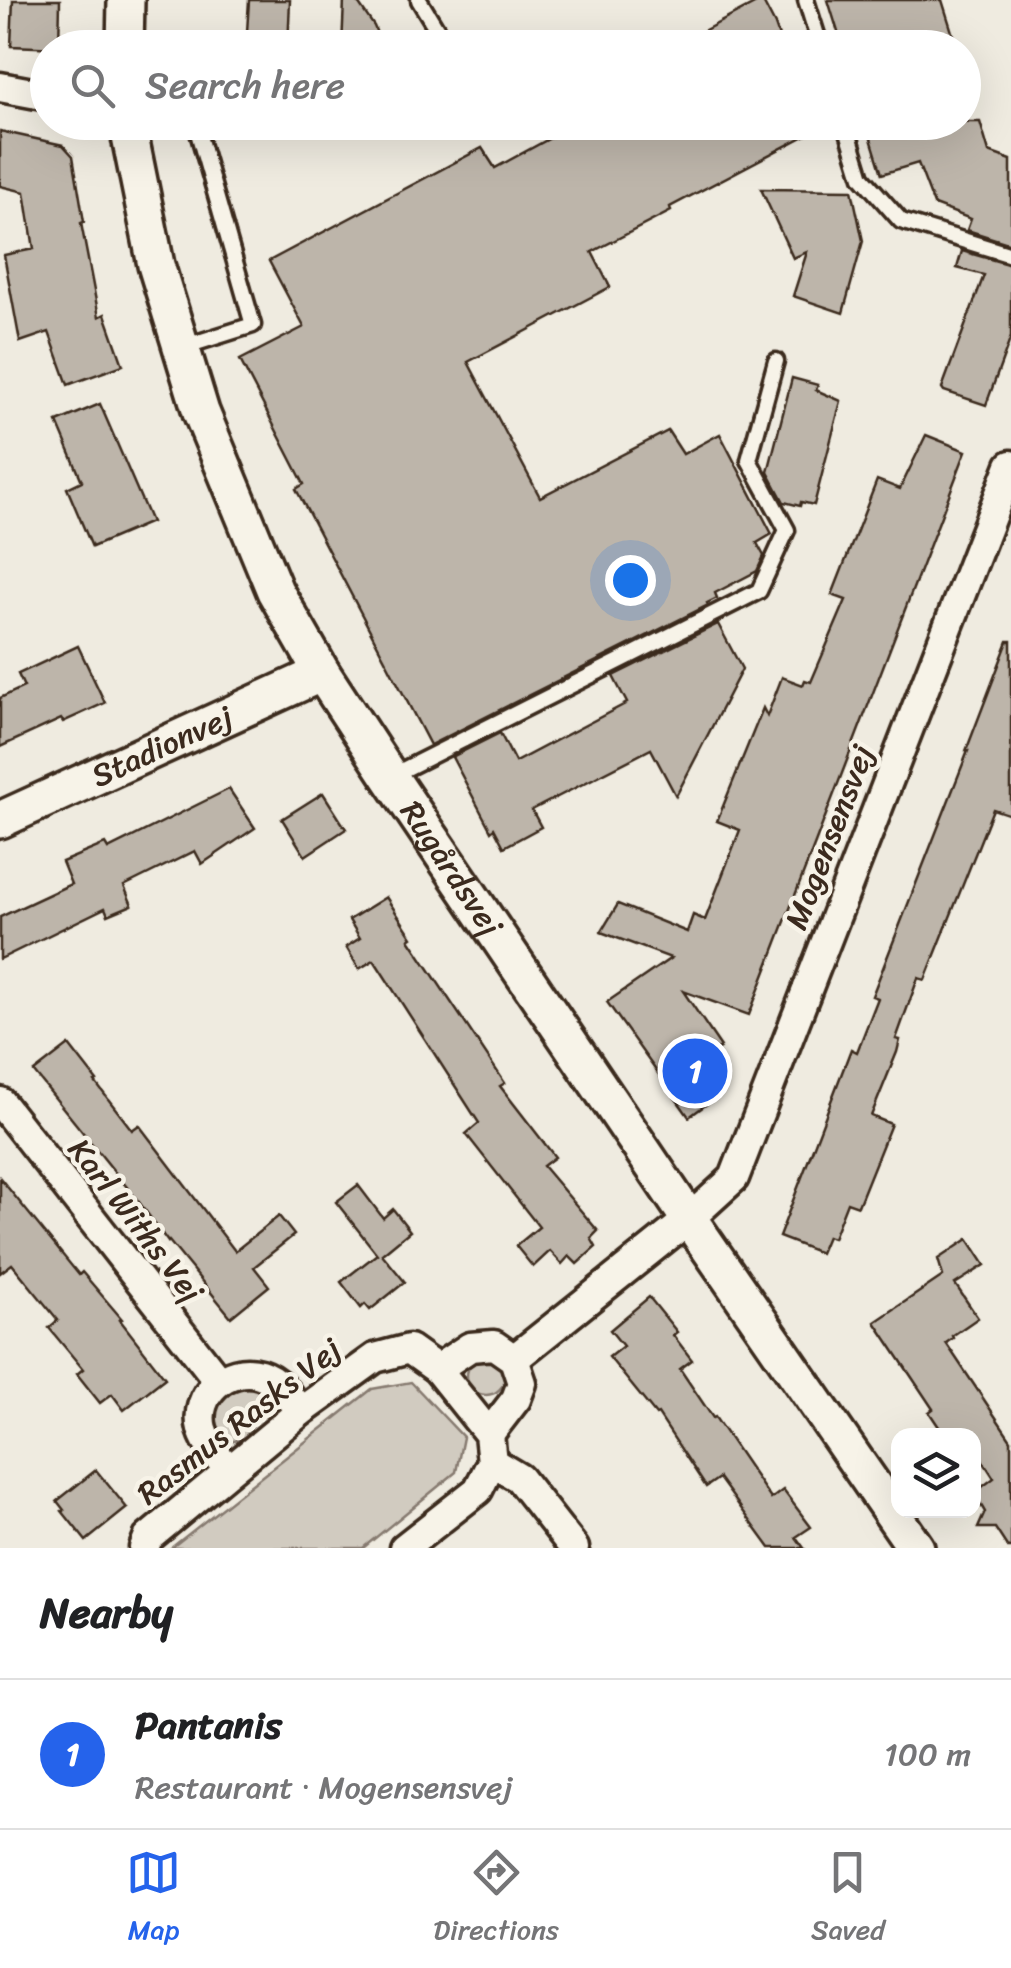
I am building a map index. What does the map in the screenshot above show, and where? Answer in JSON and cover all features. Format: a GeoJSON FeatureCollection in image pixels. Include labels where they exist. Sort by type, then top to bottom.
{"type":"FeatureCollection","features":[{"type":"Feature","properties":{"kind":"street"},"geometry":{"type":"LineString","coordinates":[[125,30],[126,0]]}},
{"type":"Feature","properties":{"kind":"street"},"geometry":{"type":"LineString","coordinates":[[0,87],[30,93]]}},
{"type":"Feature","properties":{"kind":"street","name":"Rugårdsvej"},"geometry":{"type":"LineString","coordinates":[[131,140],[156,265],[201,412],[276,591],[322,673],[390,777],[916,1548]]}},
{"type":"Feature","properties":{"kind":"street","name":"Mogensensvej"},"geometry":{"type":"LineString","coordinates":[[689,1220],[734,1178],[1011,465]]}},
{"type":"Feature","properties":{"kind":"street","name":"Stadionvej"},"geometry":{"type":"LineString","coordinates":[[0,820],[322,673]]}},
{"type":"Feature","properties":{"kind":"street","name":"Karl Withs Vej"},"geometry":{"type":"LineString","coordinates":[[0,1102],[218,1380]]}},
{"type":"Feature","properties":{"kind":"street"},"geometry":{"type":"LineString","coordinates":[[514,1359],[689,1220]]}},
{"type":"Feature","properties":{"kind":"street"},"geometry":{"type":"LineString","coordinates":[[404,1548],[478,1490],[492,1462],[489,1434],[436,1369],[470,1347],[494,1346],[514,1359],[522,1383],[516,1399],[489,1434]]}},
{"type":"Feature","properties":{"kind":"street","name":"Rasmus Rasks Vej"},"geometry":{"type":"LineString","coordinates":[[144,1548],[148,1538],[229,1469],[375,1358],[409,1349],[436,1369]]}},
{"type":"Feature","properties":{"kind":"street"},"geometry":{"type":"LineString","coordinates":[[229,1469],[208,1443],[201,1425],[203,1402],[218,1380],[238,1372],[261,1374],[282,1386],[300,1412]]}},
{"type":"Feature","properties":{"kind":"street"},"geometry":{"type":"LineString","coordinates":[[492,1462],[520,1478],[574,1548]]}},
{"type":"Feature","properties":{"kind":"lane"},"geometry":{"type":"LineString","coordinates":[[420,0],[438,30]]}},
{"type":"Feature","properties":{"kind":"lane"},"geometry":{"type":"LineString","coordinates":[[806,0],[815,30]]}},
{"type":"Feature","properties":{"kind":"lane"},"geometry":{"type":"LineString","coordinates":[[181,347],[254,324],[200,140]]}},
{"type":"Feature","properties":{"kind":"lane"},"geometry":{"type":"LineString","coordinates":[[851,140],[862,177],[901,220],[1011,255]]}},
{"type":"Feature","properties":{"kind":"lane"},"geometry":{"type":"LineString","coordinates":[[390,777],[759,591],[787,530],[749,460],[776,362]]}},
{"type":"Feature","properties":{"kind":"shaded area"},"geometry":{"type":"Polygon","coordinates":[[[486,1357],[500,1362],[505,1376],[500,1390],[486,1395],[472,1390],[467,1376],[472,1362],[486,1357]]]}},
{"type":"Feature","properties":{"kind":"shaded area"},"geometry":{"type":"Polygon","coordinates":[[[411,1382],[463,1437],[456,1472],[363,1548],[171,1548],[372,1389],[411,1382]]]}},
{"type":"Feature","properties":{"kind":"shaded area"},"geometry":{"type":"Polygon","coordinates":[[[239,1388],[269,1394],[276,1402],[276,1415],[247,1436],[227,1442],[218,1426],[216,1405],[223,1394],[239,1388]]]}},
{"type":"Feature","properties":{"kind":"building"},"geometry":{"type":"Polygon","coordinates":[[[13,0],[60,0],[59,30],[30,30],[30,47],[11,46],[13,0]]]}},
{"type":"Feature","properties":{"kind":"building"},"geometry":{"type":"Polygon","coordinates":[[[249,0],[290,0],[289,30],[247,30],[249,0]]]}},
{"type":"Feature","properties":{"kind":"building"},"geometry":{"type":"Polygon","coordinates":[[[344,0],[356,0],[376,30],[343,30],[344,0]]]}},
{"type":"Feature","properties":{"kind":"building"},"geometry":{"type":"Polygon","coordinates":[[[762,0],[777,30],[705,30],[762,0]]]}},
{"type":"Feature","properties":{"kind":"building"},"geometry":{"type":"Polygon","coordinates":[[[828,0],[942,0],[951,30],[837,30],[828,0]]]}},
{"type":"Feature","properties":{"kind":"building"},"geometry":{"type":"Polygon","coordinates":[[[981,125],[989,152],[1011,160],[1011,244],[967,230],[971,219],[934,205],[918,163],[882,174],[872,140],[981,140],[981,125]]]}},
{"type":"Feature","properties":{"kind":"building"},"geometry":{"type":"Polygon","coordinates":[[[0,131],[63,145],[73,156],[99,317],[105,314],[123,365],[68,385],[49,332],[20,342],[4,255],[34,249],[25,192],[0,186],[0,131]]]}},
{"type":"Feature","properties":{"kind":"building"},"geometry":{"type":"Polygon","coordinates":[[[547,140],[797,140],[592,252],[610,287],[468,362],[540,497],[668,431],[683,454],[720,434],[772,534],[757,543],[764,556],[757,571],[715,593],[717,598],[708,605],[430,745],[296,489],[304,484],[240,360],[304,327],[269,261],[482,148],[495,168],[547,140]]]}},
{"type":"Feature","properties":{"kind":"building"},"geometry":{"type":"Polygon","coordinates":[[[761,189],[852,190],[863,241],[843,313],[793,296],[807,252],[793,258],[761,189]]]}},
{"type":"Feature","properties":{"kind":"building"},"geometry":{"type":"Polygon","coordinates":[[[962,251],[1011,265],[1011,337],[986,405],[942,388],[984,275],[957,268],[962,251]]]}},
{"type":"Feature","properties":{"kind":"building"},"geometry":{"type":"Polygon","coordinates":[[[792,378],[818,385],[816,390],[841,401],[814,505],[784,502],[768,472],[792,378]]]}},
{"type":"Feature","properties":{"kind":"building"},"geometry":{"type":"Polygon","coordinates":[[[100,404],[151,522],[92,547],[67,488],[82,481],[57,422],[100,404]]]}},
{"type":"Feature","properties":{"kind":"building"},"geometry":{"type":"Polygon","coordinates":[[[926,435],[966,451],[749,1015],[683,991],[721,1047],[715,1051],[726,1068],[722,1070],[727,1078],[705,1093],[711,1101],[689,1117],[607,1002],[671,958],[601,932],[618,904],[687,932],[693,915],[705,920],[740,830],[717,821],[763,708],[767,716],[782,677],[803,685],[805,680],[811,682],[846,600],[832,595],[877,480],[900,489],[926,435]]]}},
{"type":"Feature","properties":{"kind":"building"},"geometry":{"type":"Polygon","coordinates":[[[718,624],[742,669],[676,796],[651,749],[532,810],[541,827],[504,847],[494,828],[491,831],[452,757],[500,733],[515,762],[627,703],[613,676],[718,624]]]}},
{"type":"Feature","properties":{"kind":"building"},"geometry":{"type":"Polygon","coordinates":[[[1008,641],[1011,815],[993,809],[925,980],[918,978],[896,1039],[900,1040],[897,1052],[871,1116],[891,1124],[858,1206],[847,1202],[833,1238],[827,1236],[820,1253],[779,1237],[851,1049],[857,1052],[878,998],[872,996],[1008,641]]]}},
{"type":"Feature","properties":{"kind":"building"},"geometry":{"type":"Polygon","coordinates":[[[78,646],[105,703],[0,747],[0,698],[24,687],[18,674],[78,646]]]}},
{"type":"Feature","properties":{"kind":"building"},"geometry":{"type":"Polygon","coordinates":[[[229,789],[255,828],[202,864],[195,851],[124,886],[132,905],[108,915],[105,908],[0,959],[0,917],[71,884],[62,862],[105,844],[108,849],[229,789]]]}},
{"type":"Feature","properties":{"kind":"building"},"geometry":{"type":"Polygon","coordinates":[[[323,793],[346,829],[305,856],[282,819],[323,793]]]}},
{"type":"Feature","properties":{"kind":"building"},"geometry":{"type":"Polygon","coordinates":[[[386,897],[412,937],[409,939],[505,1083],[500,1086],[555,1157],[543,1166],[598,1231],[591,1238],[596,1247],[577,1264],[569,1256],[562,1264],[550,1251],[533,1267],[516,1246],[539,1227],[466,1134],[479,1123],[374,960],[359,969],[346,947],[360,938],[349,920],[386,897]]]}},
{"type":"Feature","properties":{"kind":"building"},"geometry":{"type":"Polygon","coordinates":[[[69,1045],[132,1130],[139,1125],[235,1251],[279,1216],[294,1235],[254,1267],[269,1286],[231,1317],[34,1072],[69,1045]]]}},
{"type":"Feature","properties":{"kind":"building"},"geometry":{"type":"Polygon","coordinates":[[[0,1178],[79,1275],[82,1272],[122,1319],[165,1378],[124,1410],[112,1394],[100,1403],[77,1374],[83,1369],[49,1328],[58,1320],[12,1264],[0,1273],[0,1178]]]}},
{"type":"Feature","properties":{"kind":"building"},"geometry":{"type":"Polygon","coordinates":[[[358,1185],[383,1218],[393,1209],[410,1231],[382,1254],[405,1282],[370,1310],[365,1304],[361,1308],[341,1282],[377,1254],[336,1202],[358,1185]]]}},
{"type":"Feature","properties":{"kind":"building"},"geometry":{"type":"Polygon","coordinates":[[[968,1239],[985,1265],[955,1284],[978,1318],[946,1343],[1011,1440],[1011,1548],[995,1528],[978,1528],[985,1512],[981,1488],[994,1478],[981,1458],[981,1428],[940,1428],[929,1412],[933,1409],[875,1322],[943,1276],[938,1259],[968,1239]]]}},
{"type":"Feature","properties":{"kind":"building"},"geometry":{"type":"Polygon","coordinates":[[[649,1297],[677,1332],[673,1335],[692,1360],[680,1369],[713,1418],[771,1499],[783,1490],[811,1527],[796,1537],[804,1548],[770,1548],[719,1478],[706,1487],[658,1414],[609,1357],[623,1346],[610,1330],[649,1297]]]}},
{"type":"Feature","properties":{"kind":"building"},"geometry":{"type":"Polygon","coordinates":[[[96,1470],[127,1508],[86,1541],[57,1501],[96,1470]]]}},
{"type":"Feature","properties":{"kind":"place","name":"Pantanis"},"geometry":{"type":"Point","coordinates":[695,1071]}}]}
